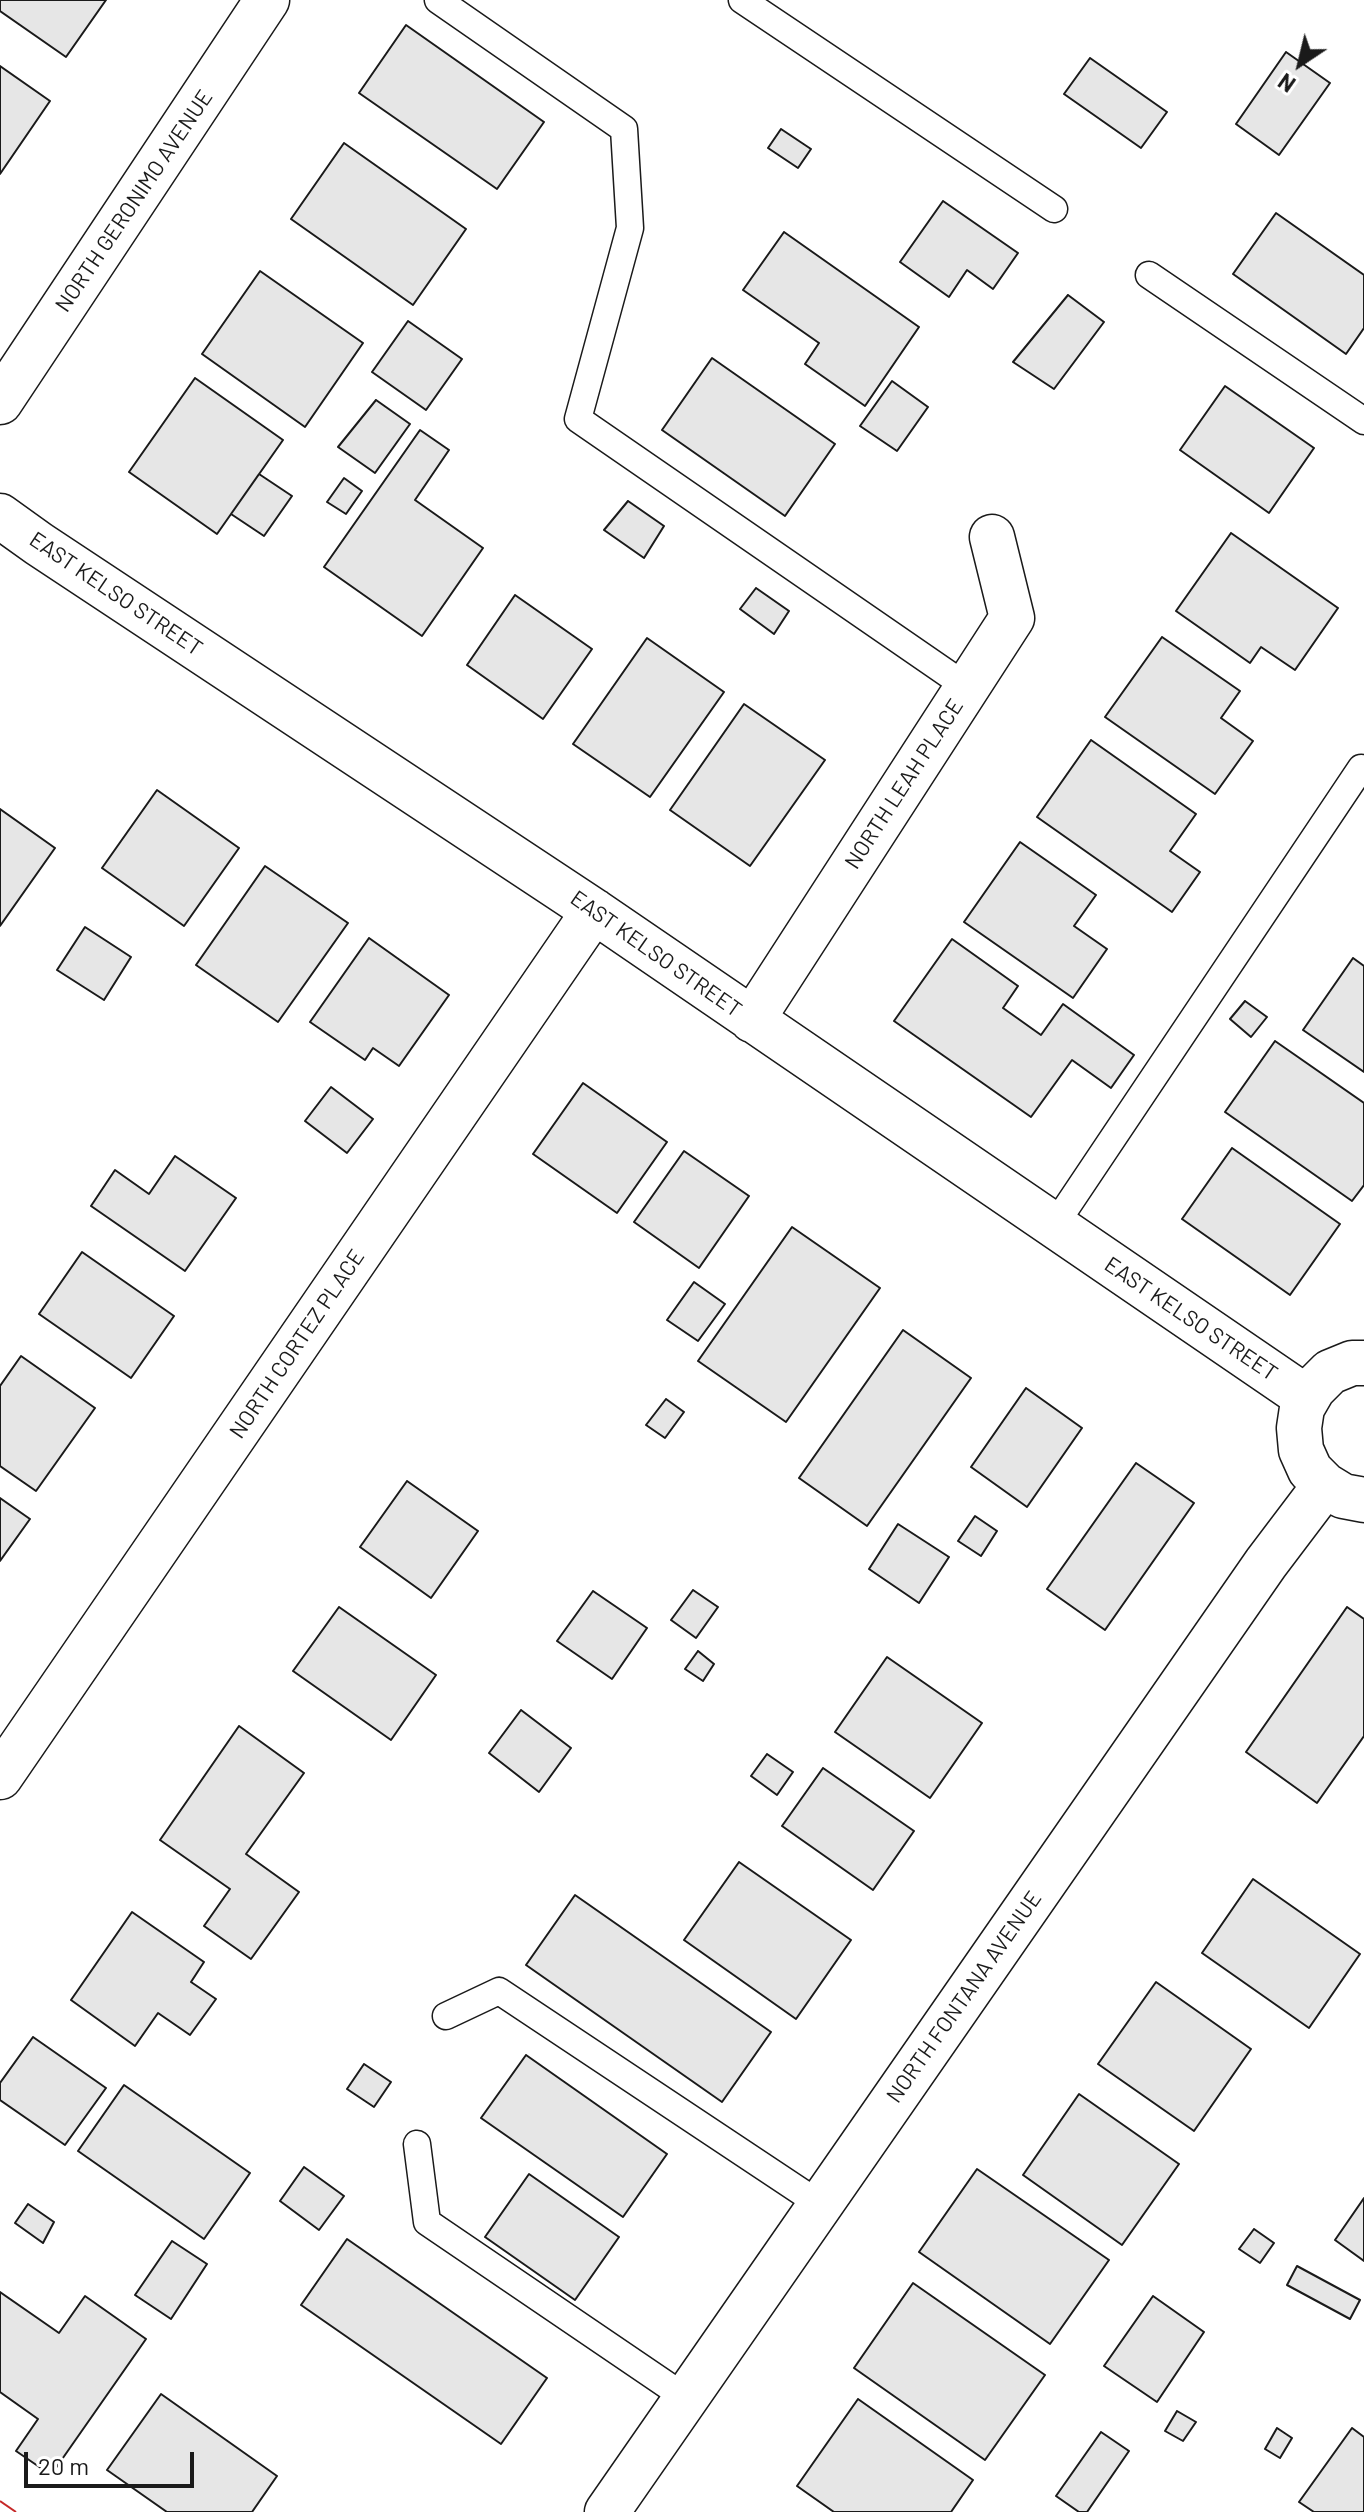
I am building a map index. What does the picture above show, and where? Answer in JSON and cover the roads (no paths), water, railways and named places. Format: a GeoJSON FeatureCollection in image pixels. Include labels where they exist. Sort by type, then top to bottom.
{"type":"FeatureCollection","features":[{"type":"Feature","properties":{"kind":"street","name":"NORTH GERONIMO AVENUE"},"geometry":{"type":"LineString","coordinates":[[0,402],[267,0]]}},
{"type":"Feature","properties":{"kind":"street","name":"EAST KELSO STREET"},"geometry":{"type":"LineString","coordinates":[[0,516],[594,911],[1307,1398]]}},
{"type":"Feature","properties":{"kind":"street","name":"NORTH LEAH PLACE"},"geometry":{"type":"LineString","coordinates":[[752,1020],[1012,618],[992,537]]}},
{"type":"Feature","properties":{"kind":"street","name":"NORTH CORTEZ PLACE"},"geometry":{"type":"LineString","coordinates":[[0,1777],[594,911]]}},
{"type":"Feature","properties":{"kind":"street"},"geometry":{"type":"LineString","coordinates":[[1344,1492],[1310,1470],[1301,1450],[1299,1428],[1302,1408],[1313,1389],[1330,1372],[1352,1363],[1364,1363]]}},
{"type":"Feature","properties":{"kind":"street","name":"NORTH FONTANA AVENUE"},"geometry":{"type":"LineString","coordinates":[[607,2512],[1266,1563],[1344,1492]]}},
{"type":"Feature","properties":{"kind":"lane"},"geometry":{"type":"LineString","coordinates":[[438,0],[624,129],[630,228],[578,419],[967,687]]}},
{"type":"Feature","properties":{"kind":"lane"},"geometry":{"type":"LineString","coordinates":[[742,0],[1054,209]]}},
{"type":"Feature","properties":{"kind":"lane"},"geometry":{"type":"LineString","coordinates":[[1149,275],[1364,421]]}},
{"type":"Feature","properties":{"kind":"lane"},"geometry":{"type":"LineString","coordinates":[[1054,1226],[1361,768]]}},
{"type":"Feature","properties":{"kind":"lane"},"geometry":{"type":"LineString","coordinates":[[446,2016],[499,1991],[821,2205]]}},
{"type":"Feature","properties":{"kind":"lane"},"geometry":{"type":"LineString","coordinates":[[417,2144],[427,2222],[686,2398]]}}]}
